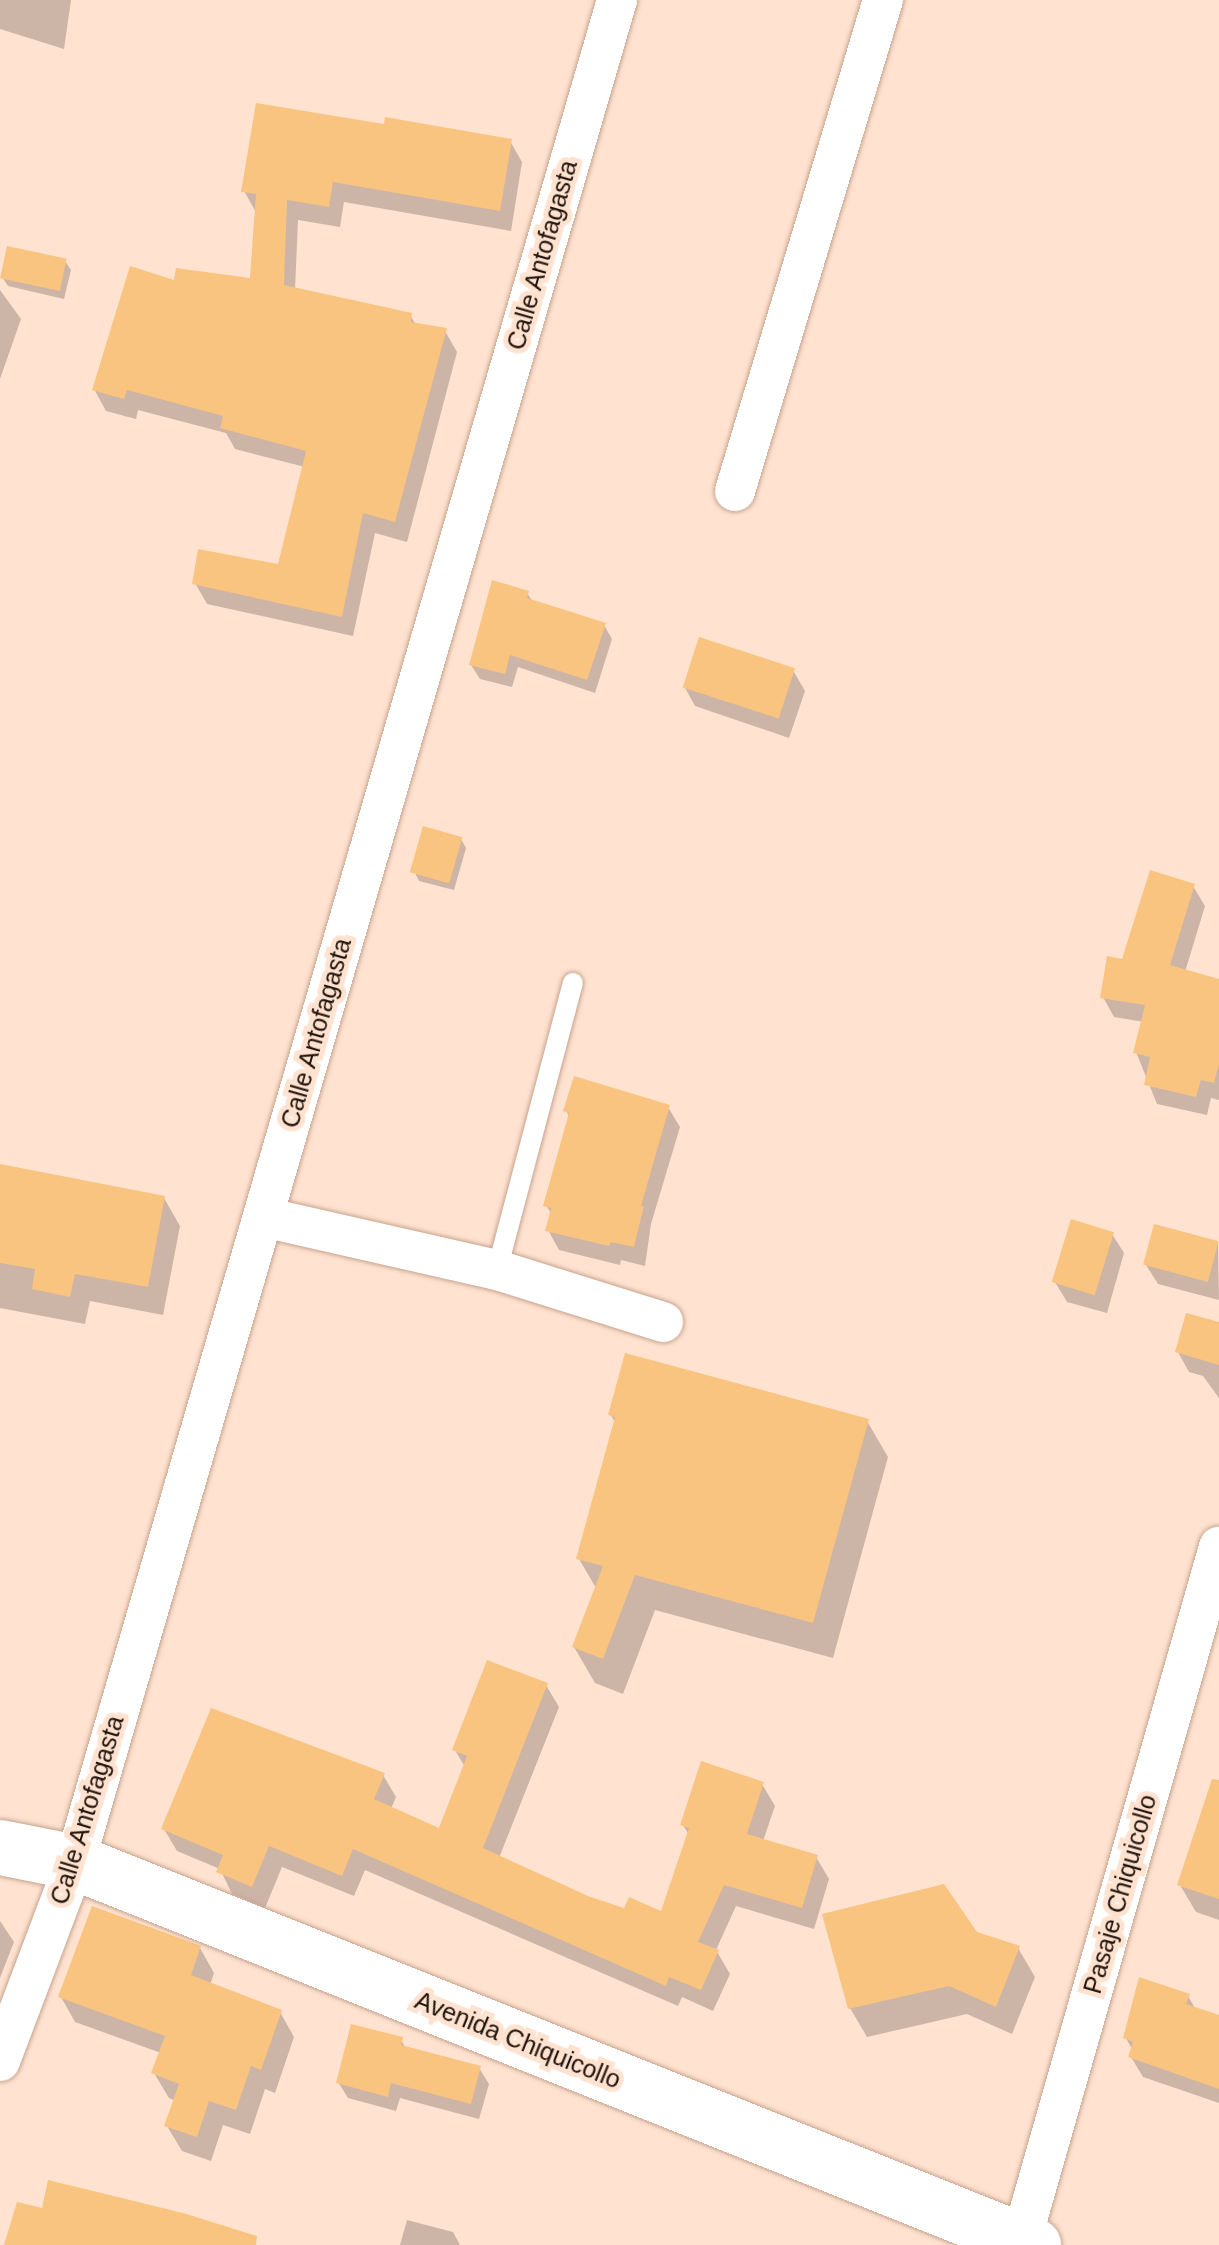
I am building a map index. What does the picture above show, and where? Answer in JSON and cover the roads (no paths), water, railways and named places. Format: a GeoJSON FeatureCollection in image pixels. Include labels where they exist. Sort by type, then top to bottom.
{"type":"FeatureCollection","features":[{"type":"Feature","properties":{"kind":"main road","name":"Avenida Chiquicollo"},"geometry":{"type":"LineString","coordinates":[[0,1847],[74,1862],[1027,2243]]}},
{"type":"Feature","properties":{"kind":"street","name":"Calle Antofagasta"},"geometry":{"type":"LineString","coordinates":[[0,2061],[74,1862],[616,0]]}},
{"type":"Feature","properties":{"kind":"street"},"geometry":{"type":"LineString","coordinates":[[735,491],[883,0]]}},
{"type":"Feature","properties":{"kind":"street"},"geometry":{"type":"LineString","coordinates":[[263,1217],[498,1270],[663,1322]]}},
{"type":"Feature","properties":{"kind":"street","name":"Pasaje Chiquicollo"},"geometry":{"type":"LineString","coordinates":[[1027,2243],[1219,1548]]}},
{"type":"Feature","properties":{"kind":"lane"},"geometry":{"type":"LineString","coordinates":[[498,1270],[573,983]]}}]}
